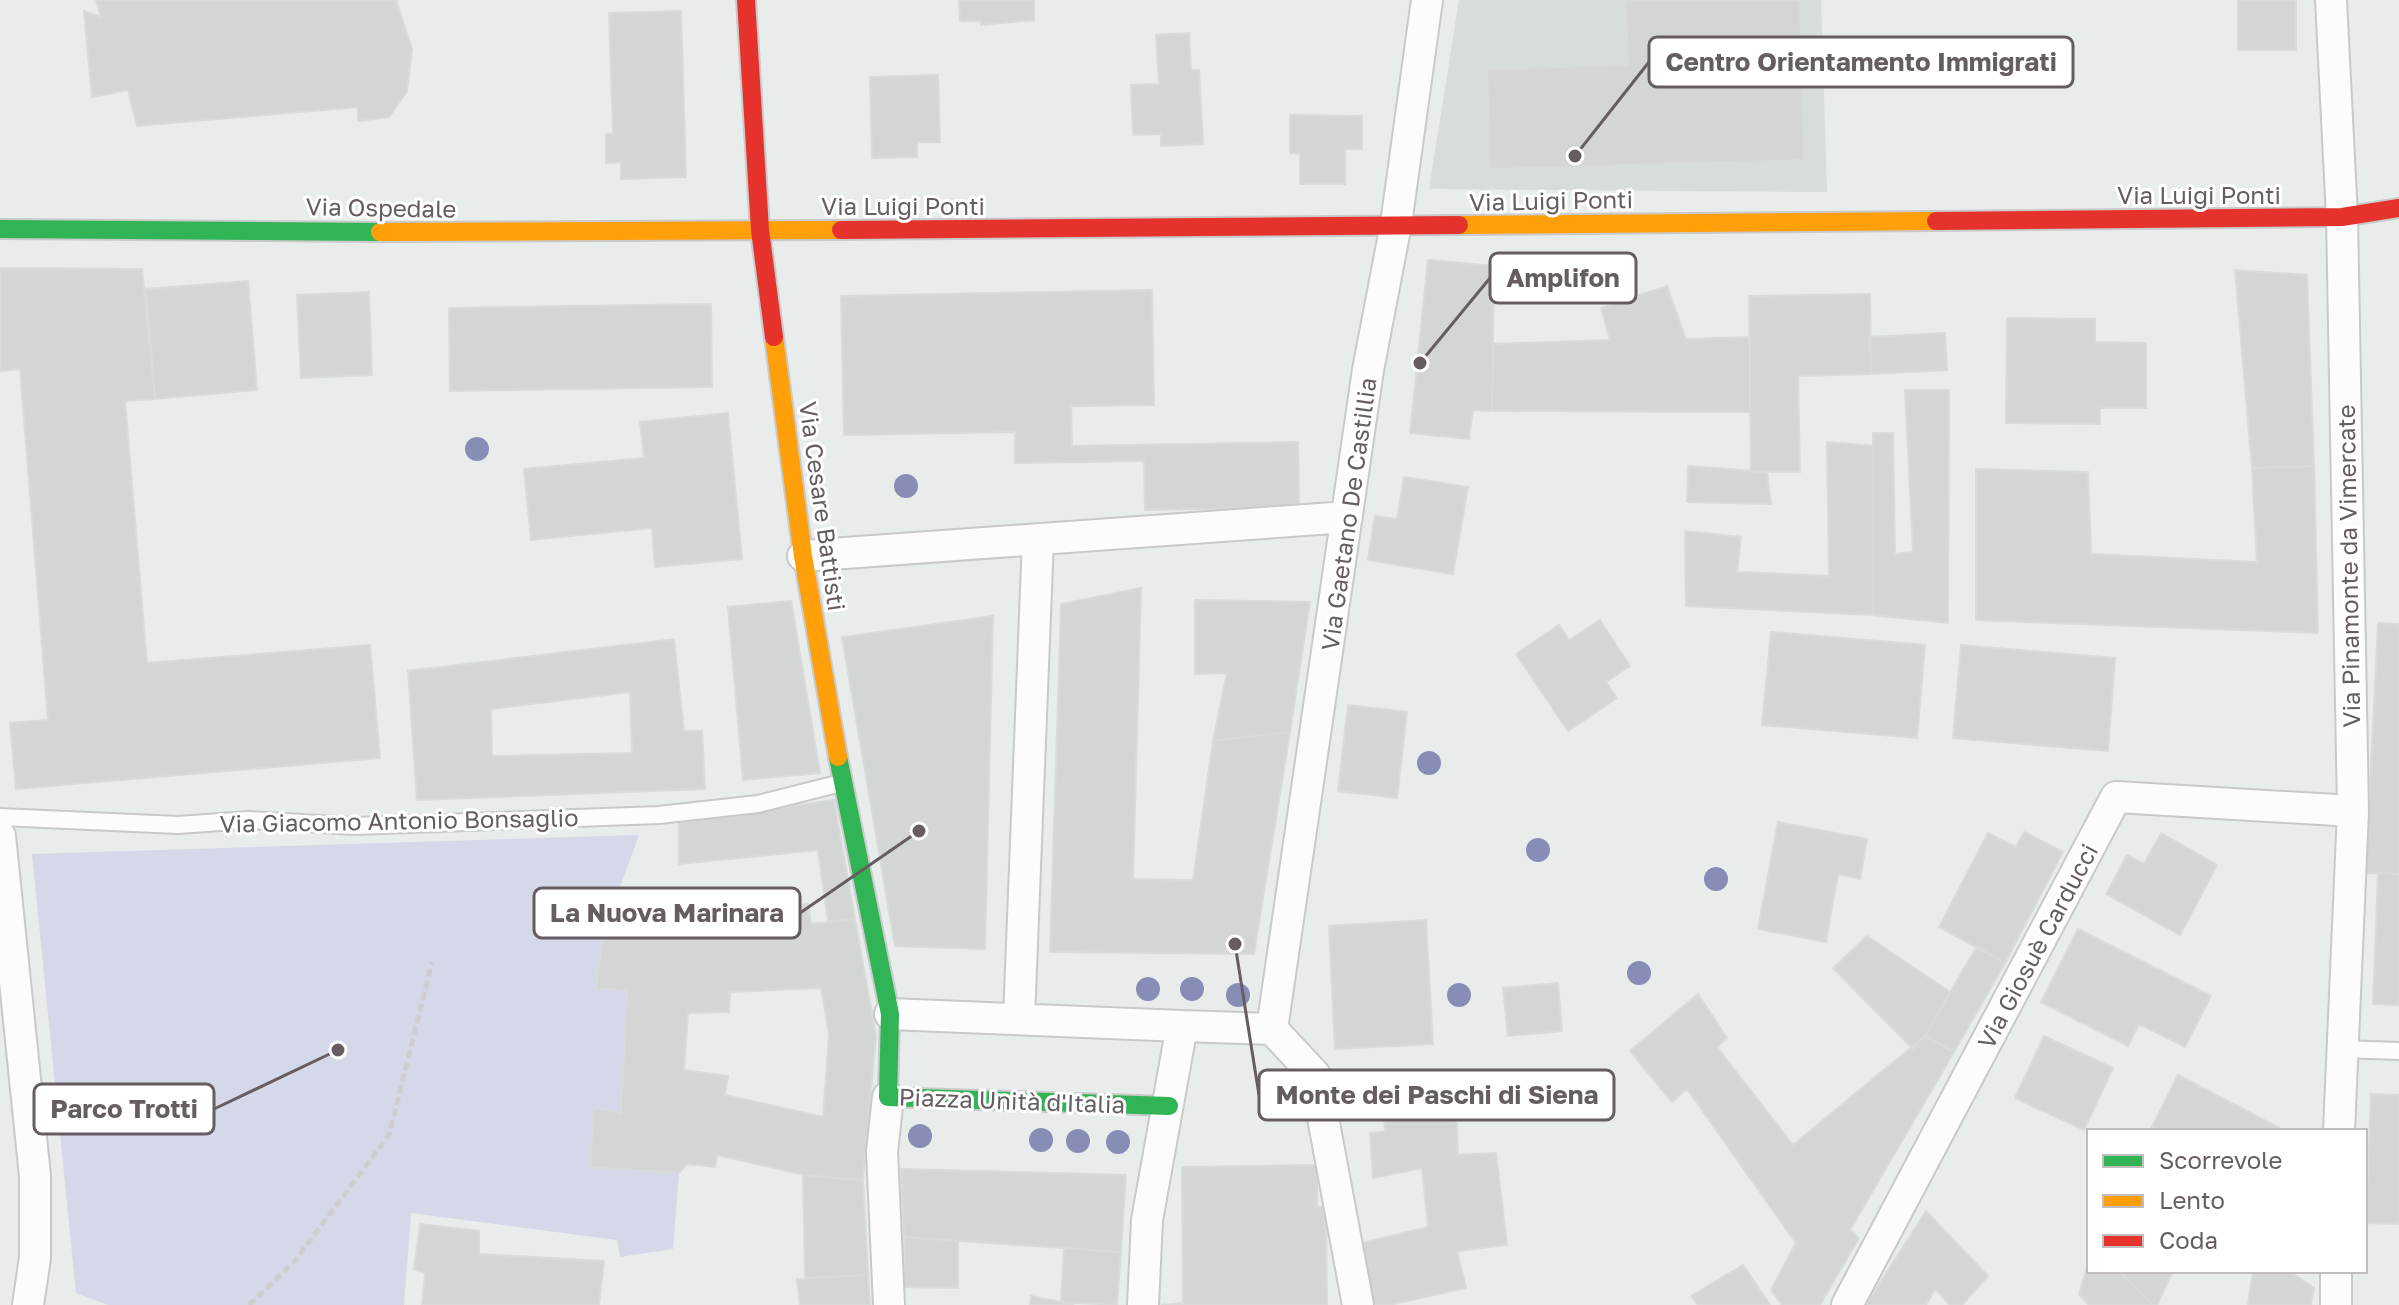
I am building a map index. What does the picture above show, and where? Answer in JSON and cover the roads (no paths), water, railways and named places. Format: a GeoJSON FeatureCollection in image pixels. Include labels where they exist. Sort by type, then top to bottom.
{"type":"FeatureCollection","features":[{"type":"Feature","properties":{"kind":"street","name":"Via Cesare Battisti"},"geometry":{"type":"LineString","coordinates":[[746,0],[760,230],[803,556],[843,783],[890,1014]]}},
{"type":"Feature","properties":{"kind":"street","name":"Via Gaetano De Castillia"},"geometry":{"type":"LineString","coordinates":[[1272,1029],[1368,370],[1396,224],[1427,0]]}},
{"type":"Feature","properties":{"kind":"street","name":"Via Pinamonte da Vimercate"},"geometry":{"type":"LineString","coordinates":[[2331,0],[2342,217],[2353,811],[2339,1129]]}},
{"type":"Feature","properties":{"kind":"street","name":"Via Luigi Ponti"},"geometry":{"type":"LineString","coordinates":[[760,230],[2342,217],[2399,208]]}},
{"type":"Feature","properties":{"kind":"street","name":"Via Ospedale"},"geometry":{"type":"LineString","coordinates":[[0,229],[148,226],[426,232],[760,230]]}},
{"type":"Feature","properties":{"kind":"street"},"geometry":{"type":"LineString","coordinates":[[803,556],[1347,517]]}},
{"type":"Feature","properties":{"kind":"street"},"geometry":{"type":"LineString","coordinates":[[1019,1019],[1038,539]]}},
{"type":"Feature","properties":{"kind":"street","name":"Via Giosuè Carducci"},"geometry":{"type":"LineString","coordinates":[[1847,1305],[2116,797],[2353,811]]}},
{"type":"Feature","properties":{"kind":"street"},"geometry":{"type":"LineString","coordinates":[[0,836],[35,1176],[35,1258],[28,1305]]}},
{"type":"Feature","properties":{"kind":"street"},"geometry":{"type":"LineString","coordinates":[[890,1014],[1272,1029],[1315,1075],[1358,1305]]}},
{"type":"Feature","properties":{"kind":"street","name":"Piazza Unità d'Italia"},"geometry":{"type":"LineString","coordinates":[[890,1014],[888,1097],[1169,1106]]}},
{"type":"Feature","properties":{"kind":"street"},"geometry":{"type":"LineString","coordinates":[[1143,1305],[1147,1220],[1182,1026]]}},
{"type":"Feature","properties":{"kind":"street"},"geometry":{"type":"LineString","coordinates":[[888,1097],[882,1152],[889,1305]]}},
{"type":"Feature","properties":{"kind":"street"},"geometry":{"type":"LineString","coordinates":[[2336,1273],[2336,1305]]}},
{"type":"Feature","properties":{"kind":"lane","name":"Via Giacomo Antonio Bonsaglio"},"geometry":{"type":"LineString","coordinates":[[0,816],[178,825],[249,820],[355,826],[659,815],[758,804],[843,783]]}},
{"type":"Feature","properties":{"kind":"lane"},"geometry":{"type":"LineString","coordinates":[[0,816],[25,804]]}},
{"type":"Feature","properties":{"kind":"lane"},"geometry":{"type":"LineString","coordinates":[[2341,1049],[2399,1051]]}},
{"type":"Feature","properties":{"kind":"place","name":"Centro Orientamento Immigrati"},"geometry":{"type":"Point","coordinates":[1575,156]}},
{"type":"Feature","properties":{"kind":"place","name":"Amplifon"},"geometry":{"type":"Point","coordinates":[1420,363]}},
{"type":"Feature","properties":{"kind":"place","name":"La Nuova Marinara"},"geometry":{"type":"Point","coordinates":[919,831]}},
{"type":"Feature","properties":{"kind":"place","name":"Monte dei Paschi di Siena"},"geometry":{"type":"Point","coordinates":[1235,944]}},
{"type":"Feature","properties":{"kind":"place","name":"Parco Trotti"},"geometry":{"type":"Point","coordinates":[338,1050]}}]}
